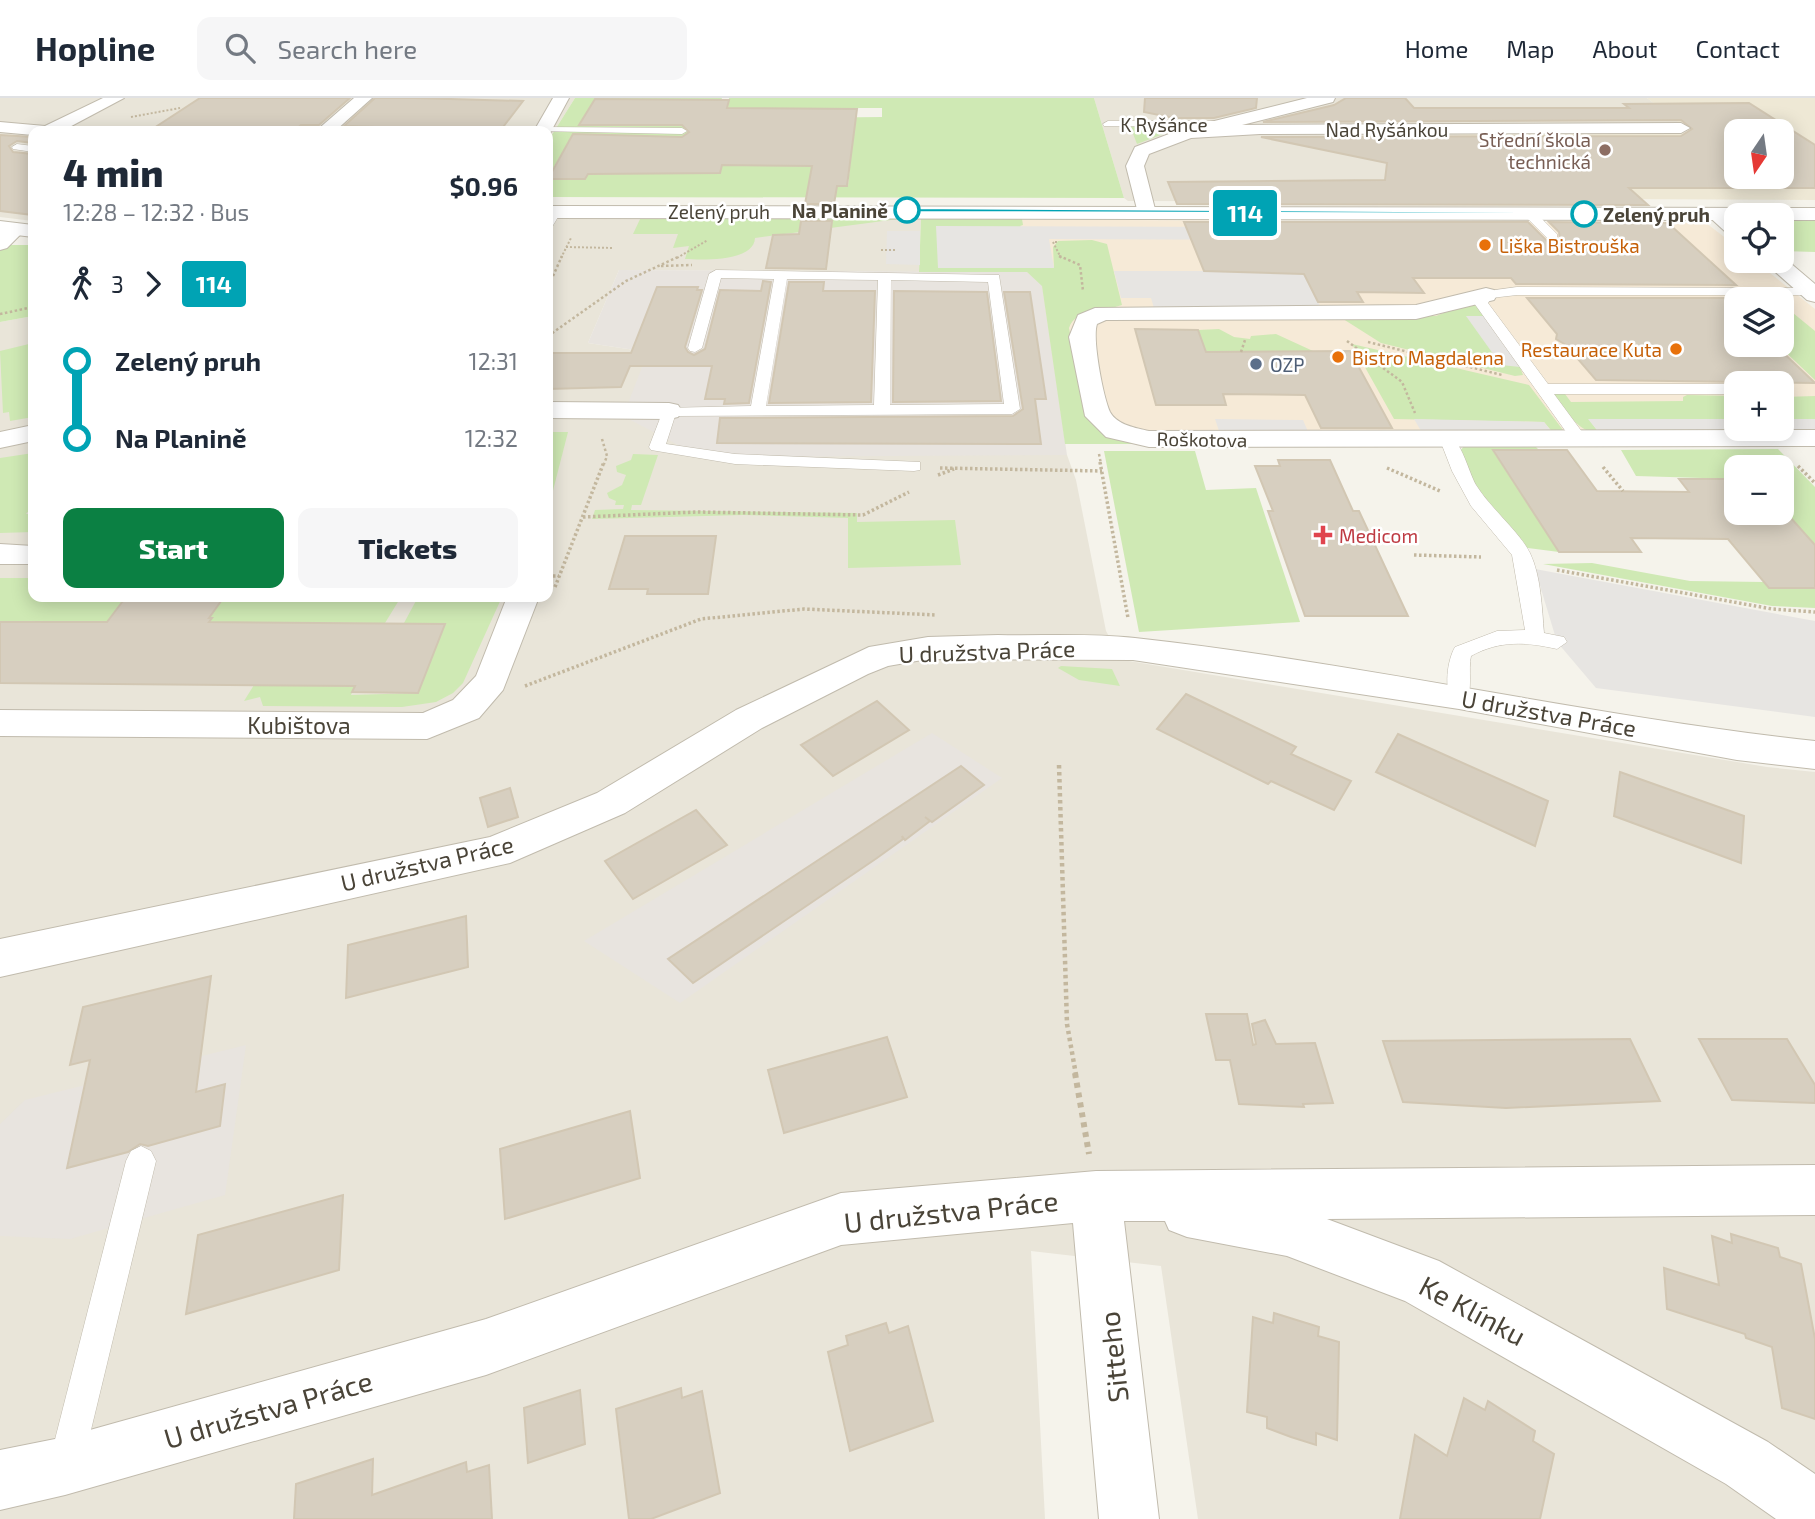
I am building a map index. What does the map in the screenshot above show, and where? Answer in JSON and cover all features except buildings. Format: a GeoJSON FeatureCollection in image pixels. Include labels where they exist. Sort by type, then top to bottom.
{"type":"FeatureCollection","features":[{"type":"Feature","properties":{"kind":"street"},"geometry":{"type":"LineString","coordinates":[[59,126],[116,98]]}},
{"type":"Feature","properties":{"kind":"street"},"geometry":{"type":"LineString","coordinates":[[331,126],[364,98]]}},
{"type":"Feature","properties":{"kind":"street"},"geometry":{"type":"LineString","coordinates":[[546,126],[561,98]]}},
{"type":"Feature","properties":{"kind":"street","name":"K Ryšánce"},"geometry":{"type":"LineString","coordinates":[[1146,213],[1135,166],[1141,151],[1188,133],[1326,98]]}},
{"type":"Feature","properties":{"kind":"street","name":"Nad Ryšánkou"},"geometry":{"type":"LineString","coordinates":[[1226,123],[1260,129]]}},
{"type":"Feature","properties":{"kind":"street"},"geometry":{"type":"LineString","coordinates":[[0,127],[28,130]]}},
{"type":"Feature","properties":{"kind":"street","name":"Nad Ryšánkou"},"geometry":{"type":"LineString","coordinates":[[1188,133],[1260,129],[1681,128]]}},
{"type":"Feature","properties":{"kind":"street","name":"Zelený pruh"},"geometry":{"type":"LineString","coordinates":[[553,216],[899,210],[1815,214]]}},
{"type":"Feature","properties":{"kind":"street"},"geometry":{"type":"LineString","coordinates":[[1716,214],[1724,221]]}},
{"type":"Feature","properties":{"kind":"street"},"geometry":{"type":"LineString","coordinates":[[0,244],[16,229]]}},
{"type":"Feature","properties":{"kind":"street"},"geometry":{"type":"LineString","coordinates":[[1790,273],[1810,288]]}},
{"type":"Feature","properties":{"kind":"street"},"geometry":{"type":"LineString","coordinates":[[1098,416],[1082,337],[1086,320],[1094,315],[1139,311],[1416,312],[1486,295]]}},
{"type":"Feature","properties":{"kind":"street"},"geometry":{"type":"LineString","coordinates":[[553,410],[669,411]]}},
{"type":"Feature","properties":{"kind":"street","name":"Roškotova"},"geometry":{"type":"LineString","coordinates":[[1098,416],[1116,430],[1149,439],[1815,438]]}},
{"type":"Feature","properties":{"kind":"street"},"geometry":{"type":"LineString","coordinates":[[0,440],[28,434]]}},
{"type":"Feature","properties":{"kind":"street"},"geometry":{"type":"LineString","coordinates":[[0,555],[28,555]]}},
{"type":"Feature","properties":{"kind":"street","name":"Kubištova"},"geometry":{"type":"LineString","coordinates":[[0,723],[427,726],[467,709],[491,681],[533,602]]}},
{"type":"Feature","properties":{"kind":"street","name":"U družstva Práce"},"geometry":{"type":"LineString","coordinates":[[0,958],[496,852],[611,803],[749,719],[881,655],[928,648],[998,646],[1133,649],[1459,697],[1737,746],[1815,755]]}},
{"type":"Feature","properties":{"kind":"street","name":"U družstva Práce"},"geometry":{"type":"LineString","coordinates":[[0,1480],[65,1466],[486,1347],[841,1219],[1096,1196],[1815,1190]]}},
{"type":"Feature","properties":{"kind":"street","name":"Ke Klínku"},"geometry":{"type":"LineString","coordinates":[[1096,1196],[1287,1230],[1420,1280],[1747,1463],[1815,1510]]}},
{"type":"Feature","properties":{"kind":"street","name":"Sitteho"},"geometry":{"type":"LineString","coordinates":[[1096,1196],[1129,1519]]}},
{"type":"Feature","properties":{"kind":"lane","name":"K Ryšánce"},"geometry":{"type":"LineString","coordinates":[[1108,124],[1226,123]]}},
{"type":"Feature","properties":{"kind":"lane"},"geometry":{"type":"LineString","coordinates":[[553,131],[682,131]]}},
{"type":"Feature","properties":{"kind":"lane"},"geometry":{"type":"LineString","coordinates":[[1530,214],[1553,237]]}},
{"type":"Feature","properties":{"kind":"lane"},"geometry":{"type":"LineString","coordinates":[[695,348],[716,274],[994,278],[1012,409],[669,411],[657,447],[735,459],[914,466]]}},
{"type":"Feature","properties":{"kind":"lane"},"geometry":{"type":"LineString","coordinates":[[758,410],[780,275]]}},
{"type":"Feature","properties":{"kind":"lane"},"geometry":{"type":"LineString","coordinates":[[882,410],[885,276]]}},
{"type":"Feature","properties":{"kind":"lane"},"geometry":{"type":"LineString","coordinates":[[1592,279],[1606,291]]}},
{"type":"Feature","properties":{"kind":"lane"},"geometry":{"type":"LineString","coordinates":[[1580,440],[1481,303],[1486,295],[1517,291],[1606,291],[1631,296],[1810,288]]}},
{"type":"Feature","properties":{"kind":"lane"},"geometry":{"type":"LineString","coordinates":[[1540,387],[1724,389]]}},
{"type":"Feature","properties":{"kind":"lane"},"geometry":{"type":"LineString","coordinates":[[1438,440],[1480,506],[1521,554],[1531,597],[1535,638]]}},
{"type":"Feature","properties":{"kind":"lane"},"geometry":{"type":"LineString","coordinates":[[1459,697],[1458,668],[1462,652],[1480,641],[1501,635],[1556,642]]}},
{"type":"Feature","properties":{"kind":"lane"},"geometry":{"type":"LineString","coordinates":[[65,1466],[141,1161]]}},
{"type":"Feature","properties":{"kind":"path"},"geometry":{"type":"LineString","coordinates":[[553,332],[626,281],[671,262],[711,238]]}},
{"type":"Feature","properties":{"kind":"path"},"geometry":{"type":"LineString","coordinates":[[553,276],[566,247],[614,248]]}},
{"type":"Feature","properties":{"kind":"path"},"geometry":{"type":"LineString","coordinates":[[1056,253],[1069,264],[1080,265],[1083,291]]}},
{"type":"Feature","properties":{"kind":"path"},"geometry":{"type":"LineString","coordinates":[[0,314],[28,308]]}},
{"type":"Feature","properties":{"kind":"path"},"geometry":{"type":"LineString","coordinates":[[1345,339],[1402,382],[1414,405],[1417,422],[1438,440]]}},
{"type":"Feature","properties":{"kind":"path"},"geometry":{"type":"LineString","coordinates":[[1360,340],[1540,387]]}},
{"type":"Feature","properties":{"kind":"path"},"geometry":{"type":"LineString","coordinates":[[1241,352],[1242,347]]}},
{"type":"Feature","properties":{"kind":"path"},"geometry":{"type":"LineString","coordinates":[[1098,416],[1095,431],[1133,649]]}},
{"type":"Feature","properties":{"kind":"path"},"geometry":{"type":"LineString","coordinates":[[553,581],[559,576],[607,456],[603,441],[597,433]]}},
{"type":"Feature","properties":{"kind":"path"},"geometry":{"type":"LineString","coordinates":[[1376,463],[1480,506]]}},
{"type":"Feature","properties":{"kind":"path"},"geometry":{"type":"LineString","coordinates":[[914,466],[1102,471]]}},
{"type":"Feature","properties":{"kind":"path"},"geometry":{"type":"LineString","coordinates":[[937,476],[954,469]]}},
{"type":"Feature","properties":{"kind":"path"},"geometry":{"type":"LineString","coordinates":[[583,517],[696,512],[863,515],[915,489]]}},
{"type":"Feature","properties":{"kind":"path"},"geometry":{"type":"LineString","coordinates":[[1414,555],[1481,557]]}},
{"type":"Feature","properties":{"kind":"path"},"geometry":{"type":"LineString","coordinates":[[1523,564],[1772,609],[1815,611]]}},
{"type":"Feature","properties":{"kind":"path"},"geometry":{"type":"LineString","coordinates":[[553,576],[559,576]]}},
{"type":"Feature","properties":{"kind":"path"},"geometry":{"type":"LineString","coordinates":[[514,690],[701,619],[804,609],[933,613],[941,617]]}},
{"type":"Feature","properties":{"kind":"path"},"geometry":{"type":"LineString","coordinates":[[1059,765],[1067,1024],[1096,1196]]}},
{"type":"Feature","properties":{"kind":"shaded area"},"geometry":{"type":"Polygon","coordinates":[[[0,98],[575,98],[553,133],[553,126],[28,126],[28,220],[0,217],[0,98]]]}},
{"type":"Feature","properties":{"kind":"shaded area"},"geometry":{"type":"Polygon","coordinates":[[[1094,98],[1647,98],[1694,133],[1491,167],[1523,202],[1128,201],[1124,198],[1094,98]]]}},
{"type":"Feature","properties":{"kind":"shaded area","name":"Střední škola technická"},"geometry":{"type":"Polygon","coordinates":[[[1647,98],[1815,98],[1815,200],[1616,199],[1491,167],[1457,132],[1692,133],[1647,98]]]}},
{"type":"Feature","properties":{"kind":"shaded area"},"geometry":{"type":"Polygon","coordinates":[[[553,216],[921,219],[919,272],[619,270],[588,343],[648,352],[1023,454],[1067,455],[1076,480],[1106,631],[1123,660],[1767,767],[1815,772],[1815,1519],[1198,1519],[1161,1266],[1031,1251],[1045,1519],[0,1519],[0,322],[28,317],[28,602],[553,602],[553,216]]]}},
{"type":"Feature","properties":{"kind":"shaded area"},"geometry":{"type":"Polygon","coordinates":[[[921,219],[1706,223],[1724,237],[1724,273],[1770,273],[1788,287],[1724,287],[1724,357],[1794,357],[1794,292],[1815,309],[1815,432],[1794,432],[1794,371],[1724,371],[1724,432],[1188,434],[1063,429],[921,219]]]}},
{"type":"Feature","properties":{"kind":"shaded area"},"geometry":{"type":"Polygon","coordinates":[[[936,226],[1241,227],[1279,240],[1049,239],[1054,268],[938,268],[936,226]]]}},
{"type":"Feature","properties":{"kind":"shaded area"},"geometry":{"type":"Polygon","coordinates":[[[887,231],[920,231],[920,265],[886,264],[887,231]]]}},
{"type":"Feature","properties":{"kind":"shaded area"},"geometry":{"type":"Polygon","coordinates":[[[619,270],[1027,272],[1042,285],[1067,455],[701,457],[623,416],[648,352],[588,343],[619,270]]]}},
{"type":"Feature","properties":{"kind":"shaded area"},"geometry":{"type":"Polygon","coordinates":[[[1114,271],[1282,271],[1284,274],[1304,274],[1322,310],[1154,308],[1151,298],[1121,298],[1114,271]]]}},
{"type":"Feature","properties":{"kind":"shaded area"},"geometry":{"type":"Polygon","coordinates":[[[1466,316],[1484,316],[1520,367],[1501,365],[1466,316]]]}},
{"type":"Feature","properties":{"kind":"shaded area"},"geometry":{"type":"Polygon","coordinates":[[[1215,419],[1303,420],[1309,434],[1220,434],[1215,419]]]}},
{"type":"Feature","properties":{"kind":"shaded area"},"geometry":{"type":"Polygon","coordinates":[[[1414,419],[1544,422],[1553,433],[1421,431],[1414,419]]]}},
{"type":"Feature","properties":{"kind":"shaded area"},"geometry":{"type":"Polygon","coordinates":[[[1588,419],[1724,419],[1724,434],[1600,434],[1588,419]]]}},
{"type":"Feature","properties":{"kind":"shaded area"},"geometry":{"type":"Polygon","coordinates":[[[1794,419],[1815,419],[1815,434],[1794,434],[1794,419]]]}},
{"type":"Feature","properties":{"kind":"shaded area"},"geometry":{"type":"Polygon","coordinates":[[[1535,569],[1815,621],[1815,717],[1596,688],[1557,642],[1535,569]]]}},
{"type":"Feature","properties":{"kind":"shaded area"},"geometry":{"type":"Polygon","coordinates":[[[932,733],[1002,778],[680,1003],[584,941],[932,733]]]}},
{"type":"Feature","properties":{"kind":"shaded area"},"geometry":{"type":"Polygon","coordinates":[[[246,1045],[225,1195],[70,1239],[0,1236],[0,1124],[25,1100],[246,1045]]]}},
{"type":"Feature","properties":{"kind":"green space"},"geometry":{"type":"Polygon","coordinates":[[[575,98],[722,98],[719,106],[680,100],[595,99],[673,116],[734,140],[571,138],[553,169],[553,133],[575,98]]]}},
{"type":"Feature","properties":{"kind":"green space"},"geometry":{"type":"Polygon","coordinates":[[[729,98],[1094,98],[1124,198],[553,197],[553,179],[584,179],[592,165],[607,173],[720,173],[722,165],[812,166],[809,186],[848,186],[853,134],[786,118],[882,117],[882,108],[728,108],[729,98]]]}},
{"type":"Feature","properties":{"kind":"green space"},"geometry":{"type":"Polygon","coordinates":[[[1172,124],[1182,127],[1137,144],[1130,126],[1172,124]]]}},
{"type":"Feature","properties":{"kind":"green space"},"geometry":{"type":"Polygon","coordinates":[[[642,215],[906,218],[755,238],[746,252],[726,258],[703,260],[685,259],[689,246],[673,248],[678,234],[633,234],[642,215]]]}},
{"type":"Feature","properties":{"kind":"green space"},"geometry":{"type":"Polygon","coordinates":[[[921,219],[1022,219],[1023,225],[1020,226],[1054,268],[1053,247],[1058,241],[1092,240],[1107,244],[1122,305],[1077,317],[1069,328],[1087,417],[1108,433],[1153,444],[1065,444],[1042,286],[1027,272],[919,272],[921,219]]]}},
{"type":"Feature","properties":{"kind":"green space"},"geometry":{"type":"Polygon","coordinates":[[[1794,220],[1815,221],[1815,252],[1794,251],[1794,220]]]}},
{"type":"Feature","properties":{"kind":"green space"},"geometry":{"type":"Polygon","coordinates":[[[5,245],[28,245],[28,317],[0,322],[0,250],[5,245]]]}},
{"type":"Feature","properties":{"kind":"green space"},"geometry":{"type":"Polygon","coordinates":[[[1480,298],[1485,316],[1467,316],[1520,367],[1523,375],[1515,376],[1381,343],[1340,317],[1436,316],[1480,298]]]}},
{"type":"Feature","properties":{"kind":"green space"},"geometry":{"type":"Polygon","coordinates":[[[1794,314],[1815,331],[1815,380],[1791,357],[1794,357],[1794,314]]]}},
{"type":"Feature","properties":{"kind":"green space"},"geometry":{"type":"Polygon","coordinates":[[[1219,329],[1234,337],[1250,339],[1251,336],[1276,334],[1313,351],[1284,351],[1209,360],[1198,330],[1219,329]]]}},
{"type":"Feature","properties":{"kind":"green space"},"geometry":{"type":"Polygon","coordinates":[[[28,344],[28,418],[10,421],[9,412],[3,413],[0,351],[28,344]]]}},
{"type":"Feature","properties":{"kind":"green space"},"geometry":{"type":"Polygon","coordinates":[[[1352,344],[1529,385],[1563,430],[1553,433],[1544,422],[1394,419],[1352,344]]]}},
{"type":"Feature","properties":{"kind":"green space"},"geometry":{"type":"Polygon","coordinates":[[[1562,390],[1571,402],[1683,401],[1683,397],[1687,395],[1724,396],[1724,419],[1589,419],[1600,434],[1585,429],[1573,420],[1554,394],[1562,390]]]}},
{"type":"Feature","properties":{"kind":"green space"},"geometry":{"type":"Polygon","coordinates":[[[1815,396],[1815,419],[1794,419],[1794,397],[1815,396]]]}},
{"type":"Feature","properties":{"kind":"green space"},"geometry":{"type":"Polygon","coordinates":[[[553,432],[568,432],[553,490],[553,432]]]}},
{"type":"Feature","properties":{"kind":"green space"},"geometry":{"type":"Polygon","coordinates":[[[1465,445],[1534,445],[1539,450],[1493,451],[1559,552],[1520,547],[1479,498],[1459,452],[1465,445]]]}},
{"type":"Feature","properties":{"kind":"green space"},"geometry":{"type":"Polygon","coordinates":[[[1778,449],[1784,455],[1724,455],[1724,479],[1636,476],[1621,450],[1778,449]]]}},
{"type":"Feature","properties":{"kind":"green space"},"geometry":{"type":"Polygon","coordinates":[[[1104,451],[1195,451],[1206,490],[1256,488],[1300,622],[1139,632],[1104,451]]]}},
{"type":"Feature","properties":{"kind":"green space"},"geometry":{"type":"Polygon","coordinates":[[[28,454],[28,532],[0,533],[0,458],[28,454]]]}},
{"type":"Feature","properties":{"kind":"green space"},"geometry":{"type":"Polygon","coordinates":[[[633,454],[658,455],[641,505],[632,505],[631,510],[857,513],[857,522],[955,520],[961,565],[848,568],[848,518],[743,515],[592,519],[595,510],[623,509],[624,505],[615,505],[616,501],[609,498],[607,493],[622,485],[626,475],[617,472],[616,466],[631,460],[633,454]]]}},
{"type":"Feature","properties":{"kind":"green space"},"geometry":{"type":"Polygon","coordinates":[[[1794,465],[1815,487],[1815,545],[1794,521],[1794,465]]]}},
{"type":"Feature","properties":{"kind":"green space"},"geometry":{"type":"Polygon","coordinates":[[[1592,563],[1690,581],[1764,582],[1769,588],[1815,588],[1815,608],[1772,606],[1543,564],[1592,563]]]}},
{"type":"Feature","properties":{"kind":"green space"},"geometry":{"type":"Polygon","coordinates":[[[0,578],[28,578],[28,602],[122,602],[107,622],[0,622],[0,578]]]}},
{"type":"Feature","properties":{"kind":"green space"},"geometry":{"type":"Polygon","coordinates":[[[220,602],[398,602],[385,623],[209,622],[212,618],[209,618],[220,602]]]}},
{"type":"Feature","properties":{"kind":"green space"},"geometry":{"type":"Polygon","coordinates":[[[415,602],[500,602],[463,683],[453,693],[436,702],[402,707],[263,706],[260,697],[244,701],[254,685],[355,686],[351,695],[418,693],[445,624],[404,623],[415,602]]]}},
{"type":"Feature","properties":{"kind":"green space"},"geometry":{"type":"Polygon","coordinates":[[[1058,668],[1112,669],[1120,686],[1079,680],[1058,668]]]}},
{"type":"Feature","properties":{"kind":"bus line","name":"114"},"geometry":{"type":"LineString","coordinates":[[907,210],[1584,214]]}},
{"type":"Feature","properties":{"kind":"place","name":"Střední škola technická"},"geometry":{"type":"Point","coordinates":[1605,150]}},
{"type":"Feature","properties":{"kind":"place","name":"Na Planině"},"geometry":{"type":"Point","coordinates":[907,210]}},
{"type":"Feature","properties":{"kind":"place","name":"Zelený pruh"},"geometry":{"type":"Point","coordinates":[1584,214]}},
{"type":"Feature","properties":{"kind":"place","name":"Liška Bistrouška"},"geometry":{"type":"Point","coordinates":[1485,245]}},
{"type":"Feature","properties":{"kind":"place","name":"Restaurace Kuta"},"geometry":{"type":"Point","coordinates":[1676,349]}},
{"type":"Feature","properties":{"kind":"place","name":"Bistro Magdalena"},"geometry":{"type":"Point","coordinates":[1338,357]}},
{"type":"Feature","properties":{"kind":"place","name":"OZP"},"geometry":{"type":"Point","coordinates":[1256,364]}},
{"type":"Feature","properties":{"kind":"place","name":"Medicom"},"geometry":{"type":"Point","coordinates":[1323,535]}}]}
